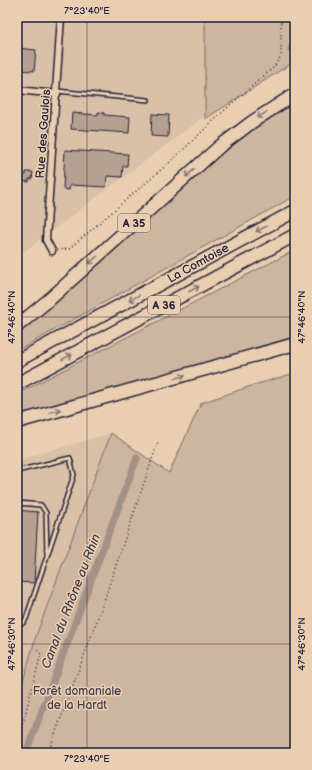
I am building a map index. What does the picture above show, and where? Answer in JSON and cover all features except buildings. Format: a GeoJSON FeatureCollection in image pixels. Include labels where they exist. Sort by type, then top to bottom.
{"type":"FeatureCollection","features":[{"type":"Feature","properties":{"kind":"highway","name":"A 35"},"geometry":{"type":"LineString","coordinates":[[17,326],[50,299],[219,147],[252,122],[295,94]]}},
{"type":"Feature","properties":{"kind":"highway","name":"La Comtoise"},"geometry":{"type":"LineString","coordinates":[[17,361],[295,211]]}},
{"type":"Feature","properties":{"kind":"highway","name":"La Comtoise"},"geometry":{"type":"LineString","coordinates":[[17,384],[295,235]]}},
{"type":"Feature","properties":{"kind":"highway"},"geometry":{"type":"LineString","coordinates":[[17,422],[295,344]]}},
{"type":"Feature","properties":{"kind":"street","name":"Rue des Gaulois"},"geometry":{"type":"LineString","coordinates":[[52,251],[46,240],[61,17]]}},
{"type":"Feature","properties":{"kind":"street"},"geometry":{"type":"LineString","coordinates":[[17,90],[57,92]]}},
{"type":"Feature","properties":{"kind":"lane"},"geometry":{"type":"LineString","coordinates":[[57,92],[148,100]]}},
{"type":"Feature","properties":{"kind":"lane"},"geometry":{"type":"LineString","coordinates":[[17,470],[70,458],[74,475],[26,619],[23,623],[17,625]]}},
{"type":"Feature","properties":{"kind":"lane"},"geometry":{"type":"LineString","coordinates":[[17,503],[41,505],[46,512],[47,558]]}},
{"type":"Feature","properties":{"kind":"path"},"geometry":{"type":"LineString","coordinates":[[52,251],[69,249],[170,162],[229,106],[274,67],[281,56],[281,17]]}},
{"type":"Feature","properties":{"kind":"path"},"geometry":{"type":"LineString","coordinates":[[48,753],[99,615],[158,442]]}},
{"type":"Feature","properties":{"kind":"path"},"geometry":{"type":"LineString","coordinates":[[17,738],[20,734],[41,654],[36,648]]}},
{"type":"Feature","properties":{"kind":"shaded area"},"geometry":{"type":"Polygon","coordinates":[[[17,17],[205,17],[205,116],[17,257],[17,17]]]}},
{"type":"Feature","properties":{"kind":"shaded area"},"geometry":{"type":"Polygon","coordinates":[[[111,433],[36,636],[17,702],[17,460],[111,433]]]}},
{"type":"Feature","properties":{"kind":"green space"},"geometry":{"type":"Polygon","coordinates":[[[205,17],[295,17],[295,61],[205,119],[205,17]]]}},
{"type":"Feature","properties":{"kind":"green space"},"geometry":{"type":"Polygon","coordinates":[[[295,98],[295,196],[17,351],[17,330],[222,150],[295,98]]]}},
{"type":"Feature","properties":{"kind":"green space"},"geometry":{"type":"Polygon","coordinates":[[[295,250],[295,338],[265,348],[17,416],[17,394],[295,250]]]}},
{"type":"Feature","properties":{"kind":"green space","name":"Forêt domaniale de la Hardt"},"geometry":{"type":"Polygon","coordinates":[[[295,373],[295,753],[17,753],[17,702],[36,636],[111,433],[169,473],[201,403],[295,373]]]}},
{"type":"Feature","properties":{"kind":"waterway","name":"Canal du Rhône au Rhin"},"geometry":{"type":"LineString","coordinates":[[291,49],[295,39]]}},
{"type":"Feature","properties":{"kind":"waterway","name":"Canal du Rhône au Rhin"},"geometry":{"type":"LineString","coordinates":[[26,753],[137,458]]}}]}
